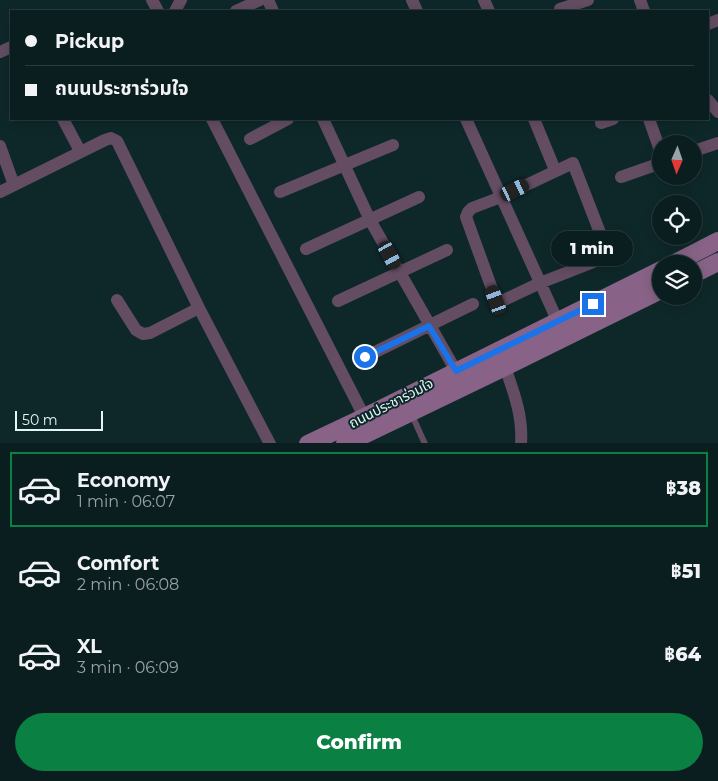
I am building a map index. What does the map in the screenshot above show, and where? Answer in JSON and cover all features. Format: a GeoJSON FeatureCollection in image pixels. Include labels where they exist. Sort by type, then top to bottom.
{"type":"FeatureCollection","features":[{"type":"Feature","properties":{"kind":"main road"},"geometry":{"type":"LineString","coordinates":[[691,255],[718,241]]}},
{"type":"Feature","properties":{"kind":"main road"},"geometry":{"type":"LineString","coordinates":[[702,270],[718,262]]}},
{"type":"Feature","properties":{"kind":"main road","name":"ถนนประชาร่วมใจ"},"geometry":{"type":"LineString","coordinates":[[359,434],[456,371],[652,275]]}},
{"type":"Feature","properties":{"kind":"main road","name":"ถนนประชาร่วมใจ"},"geometry":{"type":"LineString","coordinates":[[313,443],[359,434],[411,412],[652,294]]}},
{"type":"Feature","properties":{"kind":"street"},"geometry":{"type":"LineString","coordinates":[[560,9],[588,0]]}},
{"type":"Feature","properties":{"kind":"street"},"geometry":{"type":"LineString","coordinates":[[240,10],[269,3]]}},
{"type":"Feature","properties":{"kind":"street"},"geometry":{"type":"LineString","coordinates":[[709,101],[718,112]]}},
{"type":"Feature","properties":{"kind":"street"},"geometry":{"type":"LineString","coordinates":[[64,120],[80,151]]}},
{"type":"Feature","properties":{"kind":"street"},"geometry":{"type":"LineString","coordinates":[[212,120],[359,434]]}},
{"type":"Feature","properties":{"kind":"street"},"geometry":{"type":"LineString","coordinates":[[250,139],[286,120]]}},
{"type":"Feature","properties":{"kind":"street"},"geometry":{"type":"LineString","coordinates":[[323,120],[370,220],[456,371]]}},
{"type":"Feature","properties":{"kind":"street"},"geometry":{"type":"LineString","coordinates":[[466,120],[558,322]]}},
{"type":"Feature","properties":{"kind":"street"},"geometry":{"type":"LineString","coordinates":[[534,120],[555,170]]}},
{"type":"Feature","properties":{"kind":"street"},"geometry":{"type":"LineString","coordinates":[[649,120],[655,135]]}},
{"type":"Feature","properties":{"kind":"street"},"geometry":{"type":"LineString","coordinates":[[0,192],[105,140],[111,138],[117,141],[199,308],[269,443]]}},
{"type":"Feature","properties":{"kind":"street"},"geometry":{"type":"LineString","coordinates":[[702,148],[718,143]]}},
{"type":"Feature","properties":{"kind":"street"},"geometry":{"type":"LineString","coordinates":[[280,192],[393,145]]}},
{"type":"Feature","properties":{"kind":"street"},"geometry":{"type":"LineString","coordinates":[[0,146],[14,185]]}},
{"type":"Feature","properties":{"kind":"street"},"geometry":{"type":"LineString","coordinates":[[573,164],[609,256],[540,284],[505,301],[500,302],[496,300],[466,217],[472,208],[501,197],[555,170],[573,164]]}},
{"type":"Feature","properties":{"kind":"street"},"geometry":{"type":"LineString","coordinates":[[622,177],[652,166]]}},
{"type":"Feature","properties":{"kind":"street"},"geometry":{"type":"LineString","coordinates":[[306,250],[419,197]]}},
{"type":"Feature","properties":{"kind":"street"},"geometry":{"type":"LineString","coordinates":[[338,301],[446,250]]}},
{"type":"Feature","properties":{"kind":"street"},"geometry":{"type":"LineString","coordinates":[[117,300],[136,330],[143,334],[150,334],[199,308]]}},
{"type":"Feature","properties":{"kind":"street"},"geometry":{"type":"LineString","coordinates":[[365,357],[473,304]]}},
{"type":"Feature","properties":{"kind":"street"},"geometry":{"type":"LineString","coordinates":[[505,367],[519,408],[522,428],[521,443]]}},
{"type":"Feature","properties":{"kind":"lane"},"geometry":{"type":"LineString","coordinates":[[411,412],[425,443]]}},
{"type":"Feature","properties":{"kind":"route"},"geometry":{"type":"LineString","coordinates":[[365,357],[429,326],[456,371],[593,304]]}}]}
